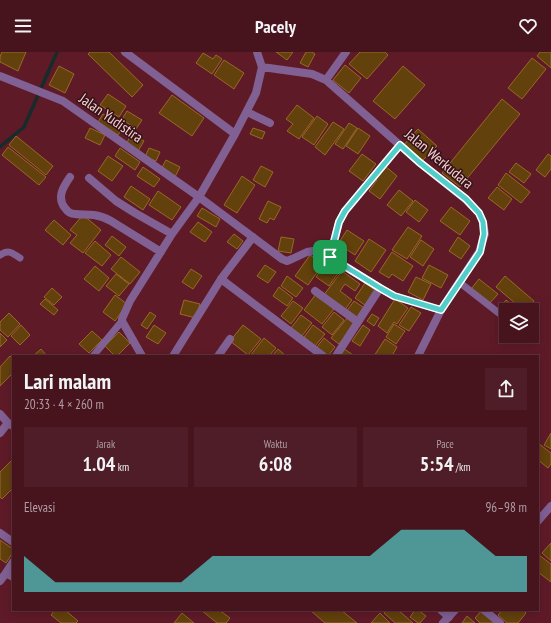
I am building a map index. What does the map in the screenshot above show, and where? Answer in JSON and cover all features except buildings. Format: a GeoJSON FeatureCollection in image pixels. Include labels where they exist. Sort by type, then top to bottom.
{"type":"FeatureCollection","features":[{"type":"Feature","properties":{"kind":"street"},"geometry":{"type":"LineString","coordinates":[[125,52],[235,134]]}},
{"type":"Feature","properties":{"kind":"street"},"geometry":{"type":"LineString","coordinates":[[141,355],[122,319],[130,301],[172,234],[198,197],[247,112],[256,93],[262,67],[257,52]]}},
{"type":"Feature","properties":{"kind":"street"},"geometry":{"type":"LineString","coordinates":[[326,80],[346,52]]}},
{"type":"Feature","properties":{"kind":"street","name":"Jalan Werkudara"},"geometry":{"type":"LineString","coordinates":[[262,67],[312,74],[326,80],[419,162],[466,199],[479,213],[483,222],[484,234],[480,252],[441,310],[418,355]]}},
{"type":"Feature","properties":{"kind":"street","name":"Jalan Yudistira"},"geometry":{"type":"LineString","coordinates":[[0,76],[63,101],[282,259],[287,261],[307,252],[313,251],[330,257]]}},
{"type":"Feature","properties":{"kind":"street"},"geometry":{"type":"LineString","coordinates":[[247,112],[270,123]]}},
{"type":"Feature","properties":{"kind":"street"},"geometry":{"type":"LineString","coordinates":[[400,145],[345,211],[339,222],[330,257],[394,296],[441,310]]}},
{"type":"Feature","properties":{"kind":"street"},"geometry":{"type":"LineString","coordinates":[[70,177],[64,186],[61,196],[62,204],[67,210],[73,214],[93,215],[112,221],[161,252]]}},
{"type":"Feature","properties":{"kind":"street"},"geometry":{"type":"LineString","coordinates":[[89,178],[116,201],[135,214],[172,234]]}},
{"type":"Feature","properties":{"kind":"street"},"geometry":{"type":"LineString","coordinates":[[174,355],[221,280],[253,237]]}},
{"type":"Feature","properties":{"kind":"street"},"geometry":{"type":"LineString","coordinates":[[221,280],[322,355]]}},
{"type":"Feature","properties":{"kind":"street"},"geometry":{"type":"LineString","coordinates":[[337,355],[380,288]]}},
{"type":"Feature","properties":{"kind":"street"},"geometry":{"type":"LineString","coordinates":[[315,291],[358,322]]}},
{"type":"Feature","properties":{"kind":"street"},"geometry":{"type":"LineString","coordinates":[[219,355],[230,339]]}},
{"type":"Feature","properties":{"kind":"street"},"geometry":{"type":"LineString","coordinates":[[0,414],[10,424],[0,433]]}},
{"type":"Feature","properties":{"kind":"street"},"geometry":{"type":"LineString","coordinates":[[539,520],[551,506]]}},
{"type":"Feature","properties":{"kind":"street"},"geometry":{"type":"LineString","coordinates":[[0,533],[12,541]]}},
{"type":"Feature","properties":{"kind":"street"},"geometry":{"type":"LineString","coordinates":[[0,581],[10,575]]}},
{"type":"Feature","properties":{"kind":"street"},"geometry":{"type":"LineString","coordinates":[[442,611],[446,620],[454,611]]}},
{"type":"Feature","properties":{"kind":"street"},"geometry":{"type":"LineString","coordinates":[[485,611],[500,623]]}},
{"type":"Feature","properties":{"kind":"lane"},"geometry":{"type":"LineString","coordinates":[[0,255],[10,252],[20,258]]}},
{"type":"Feature","properties":{"kind":"lane"},"geometry":{"type":"LineString","coordinates":[[459,282],[499,313]]}},
{"type":"Feature","properties":{"kind":"lane"},"geometry":{"type":"LineString","coordinates":[[94,355],[122,321]]}},
{"type":"Feature","properties":{"kind":"waterway"},"geometry":{"type":"LineString","coordinates":[[0,147],[24,127],[57,52]]}},
{"type":"Feature","properties":{"kind":"route"},"geometry":{"type":"LineString","coordinates":[[400,145],[466,199],[479,213],[483,222],[484,234],[480,252],[441,310],[394,296],[330,257],[339,222],[345,211],[400,145]]}}]}
